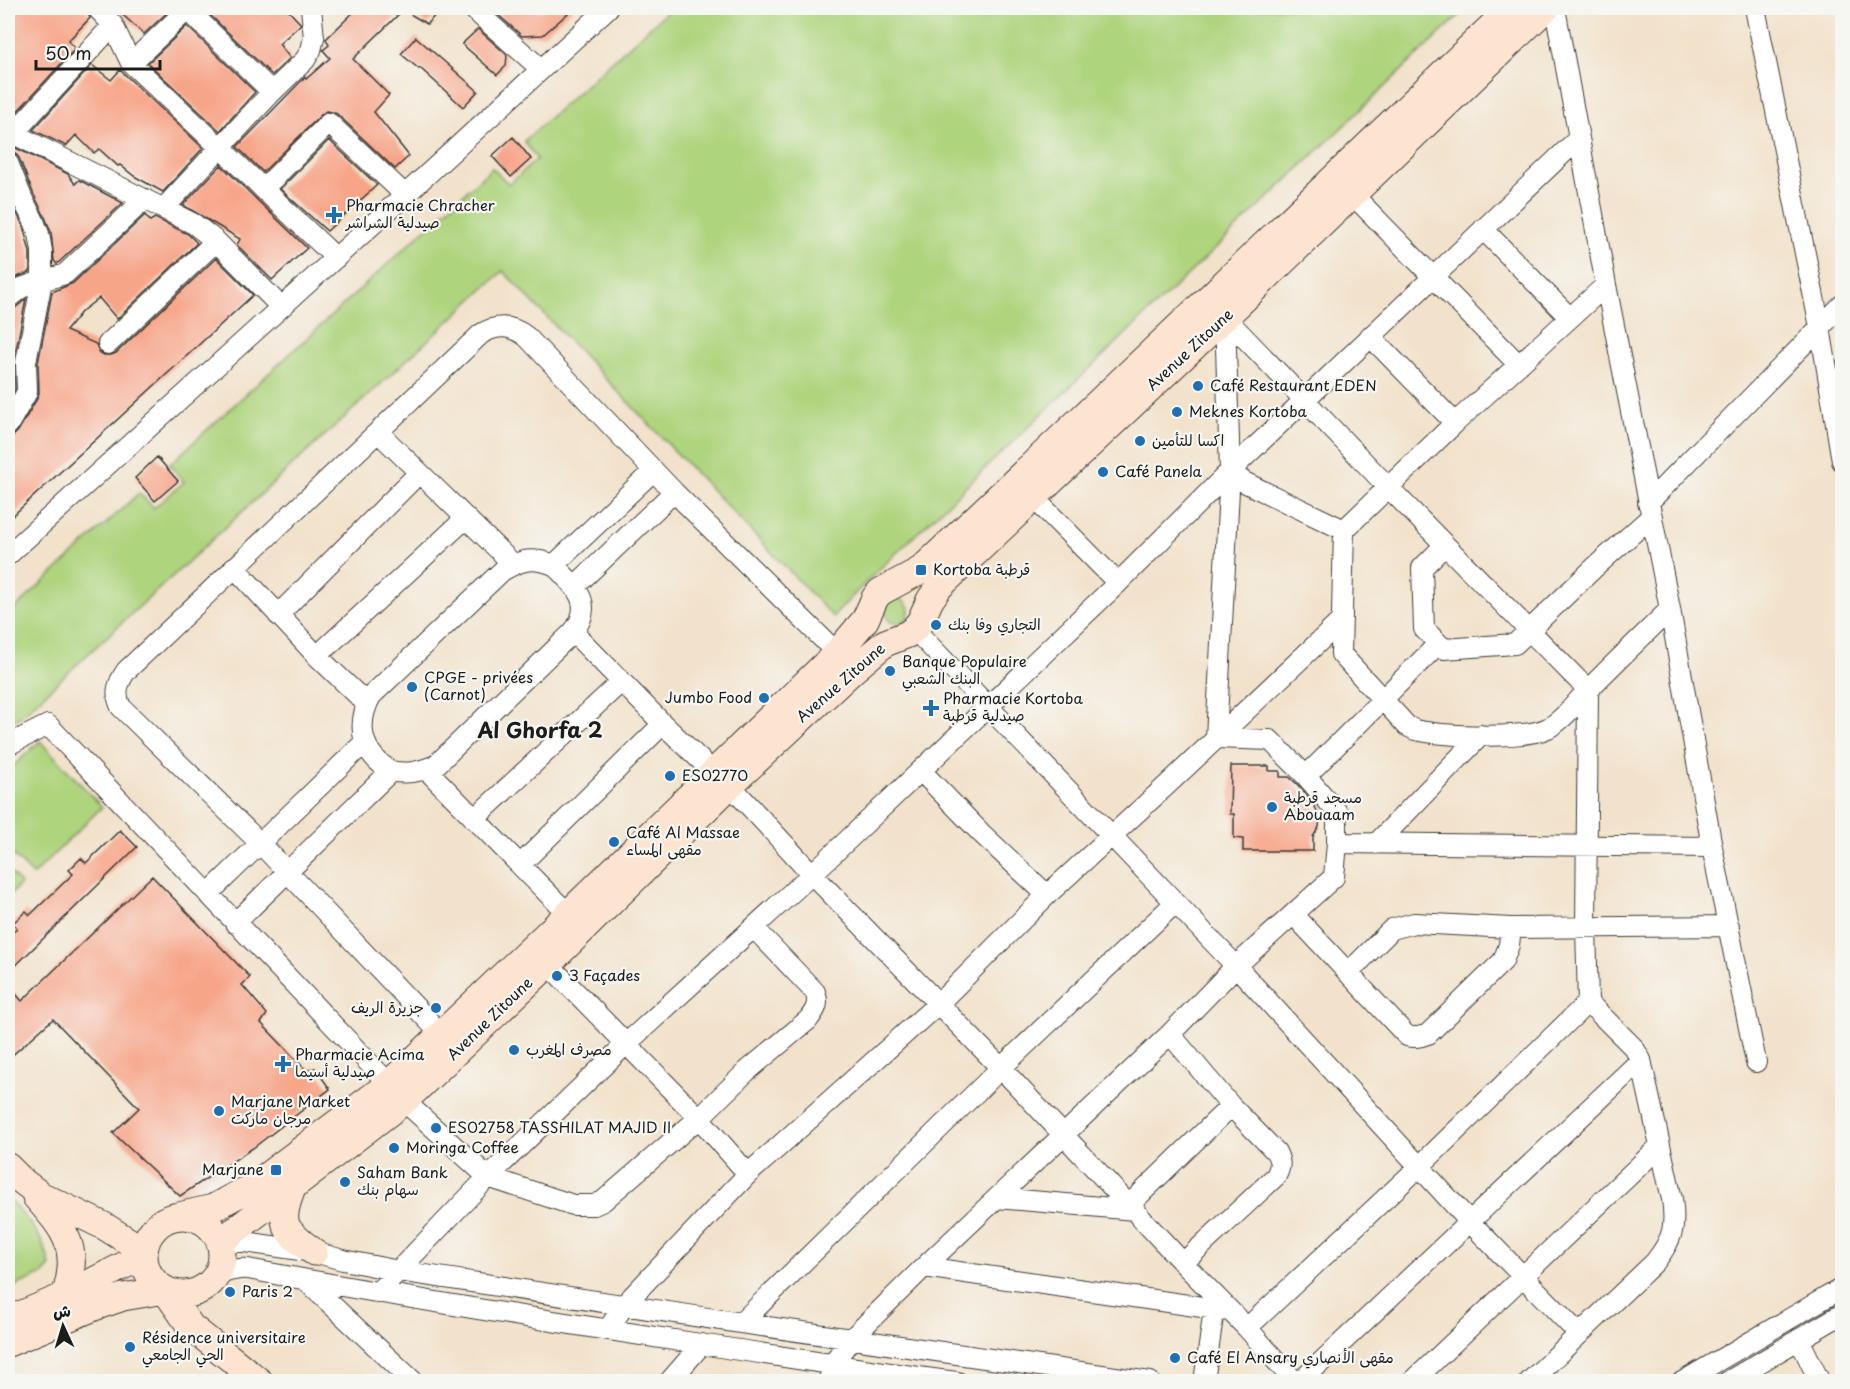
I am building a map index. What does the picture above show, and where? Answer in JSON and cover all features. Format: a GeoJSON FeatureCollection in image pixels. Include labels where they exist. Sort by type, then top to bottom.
{"type":"FeatureCollection","features":[{"type":"Feature","properties":{"kind":"main road","name":"Avenue Zitoune"},"geometry":{"type":"LineString","coordinates":[[104,1226],[125,1229],[141,1228],[213,1208],[255,1185],[396,1093],[442,1035],[568,914],[722,779],[870,655],[912,626],[939,587],[1032,497],[1511,8]]}},
{"type":"Feature","properties":{"kind":"main road","name":"Avenue Zitoune"},"geometry":{"type":"LineString","coordinates":[[220,1242],[293,1186],[396,1093],[548,964],[722,779],[837,652],[865,620],[880,597],[921,570],[1217,308],[1353,195],[1546,8]]}},
{"type":"Feature","properties":{"kind":"main road"},"geometry":{"type":"LineString","coordinates":[[896,586],[912,591],[922,605],[912,626],[892,636],[878,628],[874,621],[880,597],[896,586]]}},
{"type":"Feature","properties":{"kind":"main road"},"geometry":{"type":"LineString","coordinates":[[15,1174],[42,1196],[104,1226],[144,1253]]}},
{"type":"Feature","properties":{"kind":"main road"},"geometry":{"type":"LineString","coordinates":[[15,1174],[58,1221],[71,1248],[71,1279],[65,1296]]}},
{"type":"Feature","properties":{"kind":"main road"},"geometry":{"type":"LineString","coordinates":[[293,1186],[284,1207],[285,1224],[295,1238],[314,1252]]}},
{"type":"Feature","properties":{"kind":"main road"},"geometry":{"type":"LineString","coordinates":[[214,1279],[203,1289],[190,1294],[177,1294],[156,1284],[146,1266],[144,1253],[151,1233],[172,1218],[199,1220],[215,1233],[220,1242],[222,1260],[204,1313],[205,1325],[215,1345]]}},
{"type":"Feature","properties":{"kind":"main road"},"geometry":{"type":"LineString","coordinates":[[8,1320],[65,1296],[144,1253]]}},
{"type":"Feature","properties":{"kind":"main road"},"geometry":{"type":"LineString","coordinates":[[8,1343],[123,1297],[165,1290]]}},
{"type":"Feature","properties":{"kind":"main road"},"geometry":{"type":"LineString","coordinates":[[165,1290],[191,1327],[260,1382]]}},
{"type":"Feature","properties":{"kind":"street"},"geometry":{"type":"LineString","coordinates":[[98,8],[113,25],[131,63],[336,258]]}},
{"type":"Feature","properties":{"kind":"street"},"geometry":{"type":"LineString","coordinates":[[131,63],[188,8],[273,92]]}},
{"type":"Feature","properties":{"kind":"street"},"geometry":{"type":"LineString","coordinates":[[164,208],[305,60],[314,38],[311,8]]}},
{"type":"Feature","properties":{"kind":"street"},"geometry":{"type":"LineString","coordinates":[[472,8],[541,69]]}},
{"type":"Feature","properties":{"kind":"street"},"geometry":{"type":"LineString","coordinates":[[8,555],[608,8]]}},
{"type":"Feature","properties":{"kind":"street"},"geometry":{"type":"LineString","coordinates":[[1554,8],[1670,609],[1712,847],[1756,1062]]}},
{"type":"Feature","properties":{"kind":"street"},"geometry":{"type":"LineString","coordinates":[[1755,8],[1820,327],[1842,461]]}},
{"type":"Feature","properties":{"kind":"street"},"geometry":{"type":"LineString","coordinates":[[113,25],[10,133],[194,224],[216,241],[280,306]]}},
{"type":"Feature","properties":{"kind":"street"},"geometry":{"type":"LineString","coordinates":[[264,188],[328,123],[405,195]]}},
{"type":"Feature","properties":{"kind":"street"},"geometry":{"type":"LineString","coordinates":[[377,1293],[488,1177],[627,1044],[921,771],[1118,583],[1370,336],[1578,139]]}},
{"type":"Feature","properties":{"kind":"street"},"geometry":{"type":"LineString","coordinates":[[8,163],[34,221],[42,251],[42,281],[26,362],[27,392],[8,425]]}},
{"type":"Feature","properties":{"kind":"street"},"geometry":{"type":"LineString","coordinates":[[1353,195],[1519,365]]}},
{"type":"Feature","properties":{"kind":"street"},"geometry":{"type":"LineString","coordinates":[[8,298],[21,288],[65,274],[145,199]]}},
{"type":"Feature","properties":{"kind":"street"},"geometry":{"type":"LineString","coordinates":[[1483,230],[1569,317]]}},
{"type":"Feature","properties":{"kind":"street"},"geometry":{"type":"LineString","coordinates":[[108,344],[216,241]]}},
{"type":"Feature","properties":{"kind":"street"},"geometry":{"type":"LineString","coordinates":[[1606,285],[1455,423],[1344,530],[1341,654],[1407,726],[1415,730],[1509,736],[1532,734],[1549,728],[1561,719],[1670,609]]}},
{"type":"Feature","properties":{"kind":"street"},"geometry":{"type":"LineString","coordinates":[[1445,545],[1422,568],[1424,629],[1444,650],[1515,644],[1650,510],[1842,305]]}},
{"type":"Feature","properties":{"kind":"street"},"geometry":{"type":"LineString","coordinates":[[1217,308],[1389,488],[1588,690],[1586,928],[1588,1002],[1634,1048],[1641,1059],[1672,1199],[1674,1230],[1669,1243],[1655,1262],[1529,1382]]}},
{"type":"Feature","properties":{"kind":"street"},"geometry":{"type":"LineString","coordinates":[[1216,738],[1230,471],[1217,308]]}},
{"type":"Feature","properties":{"kind":"street"},"geometry":{"type":"LineString","coordinates":[[442,1035],[260,843],[121,707],[117,699],[117,688],[126,671],[481,334],[500,327],[509,327],[527,337],[653,471],[837,652]]}},
{"type":"Feature","properties":{"kind":"street"},"geometry":{"type":"LineString","coordinates":[[1370,336],[1455,423]]}},
{"type":"Feature","properties":{"kind":"street"},"geometry":{"type":"LineString","coordinates":[[379,433],[513,564]]}},
{"type":"Feature","properties":{"kind":"street"},"geometry":{"type":"LineString","coordinates":[[554,565],[653,471]]}},
{"type":"Feature","properties":{"kind":"street"},"geometry":{"type":"LineString","coordinates":[[1230,471],[1244,482],[1344,530]]}},
{"type":"Feature","properties":{"kind":"street"},"geometry":{"type":"LineString","coordinates":[[279,615],[419,473]]}},
{"type":"Feature","properties":{"kind":"street"},"geometry":{"type":"LineString","coordinates":[[574,587],[674,492]]}},
{"type":"Feature","properties":{"kind":"street"},"geometry":{"type":"LineString","coordinates":[[1032,497],[1118,583]]}},
{"type":"Feature","properties":{"kind":"street"},"geometry":{"type":"LineString","coordinates":[[317,656],[466,519]]}},
{"type":"Feature","properties":{"kind":"street"},"geometry":{"type":"LineString","coordinates":[[534,559],[554,565],[582,599],[583,614],[573,632],[436,765],[401,774],[379,764],[370,754],[365,742],[363,716],[371,696],[502,571],[513,564],[534,559]]}},
{"type":"Feature","properties":{"kind":"street"},"geometry":{"type":"LineString","coordinates":[[234,567],[317,656],[367,704]]}},
{"type":"Feature","properties":{"kind":"street"},"geometry":{"type":"LineString","coordinates":[[608,1330],[624,1305],[748,1174],[939,1003],[1047,895],[1342,620]]}},
{"type":"Feature","properties":{"kind":"street"},"geometry":{"type":"LineString","coordinates":[[912,626],[1236,966],[1470,1222],[1579,1334]]}},
{"type":"Feature","properties":{"kind":"street"},"geometry":{"type":"LineString","coordinates":[[573,632],[663,724],[722,779],[939,1003],[1132,1207],[1222,1310],[1247,1328],[1297,1382],[1641,1059]]}},
{"type":"Feature","properties":{"kind":"street"},"geometry":{"type":"LineString","coordinates":[[1306,776],[1438,644]]}},
{"type":"Feature","properties":{"kind":"street"},"geometry":{"type":"LineString","coordinates":[[474,819],[621,681]]}},
{"type":"Feature","properties":{"kind":"street"},"geometry":{"type":"LineString","coordinates":[[520,865],[663,724]]}},
{"type":"Feature","properties":{"kind":"street"},"geometry":{"type":"LineString","coordinates":[[8,745],[48,725],[396,1093],[488,1177],[573,1205],[594,1205],[603,1201],[699,1118],[746,1072],[808,1020],[817,1006],[816,992],[754,928]]}},
{"type":"Feature","properties":{"kind":"street"},"geometry":{"type":"LineString","coordinates":[[1376,844],[1481,735]]}},
{"type":"Feature","properties":{"kind":"street"},"geometry":{"type":"LineString","coordinates":[[830,1373],[851,1339],[924,1267],[1170,1034],[1236,966],[1335,877],[1337,812],[1306,776],[1270,740],[1216,738]]}},
{"type":"Feature","properties":{"kind":"street"},"geometry":{"type":"LineString","coordinates":[[208,894],[365,742]]}},
{"type":"Feature","properties":{"kind":"street"},"geometry":{"type":"LineString","coordinates":[[426,769],[568,914]]}},
{"type":"Feature","properties":{"kind":"street"},"geometry":{"type":"LineString","coordinates":[[235,923],[391,771]]}},
{"type":"Feature","properties":{"kind":"street"},"geometry":{"type":"LineString","coordinates":[[921,771],[981,833],[1047,895]]}},
{"type":"Feature","properties":{"kind":"street"},"geometry":{"type":"LineString","coordinates":[[1337,843],[1712,847]]}},
{"type":"Feature","properties":{"kind":"street"},"geometry":{"type":"LineString","coordinates":[[741,1323],[1001,1068],[1175,903]]}},
{"type":"Feature","properties":{"kind":"street"},"geometry":{"type":"LineString","coordinates":[[1294,915],[1407,1036],[1420,1038],[1428,1034],[1503,961],[1509,945],[1511,927]]}},
{"type":"Feature","properties":{"kind":"street"},"geometry":{"type":"LineString","coordinates":[[1348,973],[1383,936],[1392,929],[1404,925],[1424,923],[1586,928],[1728,926]]}},
{"type":"Feature","properties":{"kind":"street"},"geometry":{"type":"LineString","coordinates":[[548,964],[699,1118],[748,1174]]}},
{"type":"Feature","properties":{"kind":"street"},"geometry":{"type":"LineString","coordinates":[[1247,1328],[1420,1166],[1588,1002]]}},
{"type":"Feature","properties":{"kind":"street"},"geometry":{"type":"LineString","coordinates":[[1170,1034],[1231,1106],[1276,1152],[1281,1167],[1276,1176],[1183,1263]]}},
{"type":"Feature","properties":{"kind":"street"},"geometry":{"type":"LineString","coordinates":[[997,1198],[1132,1207],[1231,1106]]}},
{"type":"Feature","properties":{"kind":"street"},"geometry":{"type":"LineString","coordinates":[[1412,1382],[1660,1146]]}},
{"type":"Feature","properties":{"kind":"street"},"geometry":{"type":"LineString","coordinates":[[220,1242],[245,1242],[314,1252],[343,1260],[399,1270],[624,1305],[1150,1382]]}},
{"type":"Feature","properties":{"kind":"street"},"geometry":{"type":"LineString","coordinates":[[924,1267],[1222,1310]]}},
{"type":"Feature","properties":{"kind":"street"},"geometry":{"type":"LineString","coordinates":[[214,1279],[226,1271],[237,1268],[248,1269],[377,1293],[702,1344],[830,1373],[957,1382]]}},
{"type":"Feature","properties":{"kind":"street"},"geometry":{"type":"LineString","coordinates":[[305,1280],[414,1382]]}},
{"type":"Feature","properties":{"kind":"street"},"geometry":{"type":"LineString","coordinates":[[1682,1382],[1842,1288]]}},
{"type":"Feature","properties":{"kind":"street"},"geometry":{"type":"LineString","coordinates":[[1204,1382],[1222,1310]]}},
{"type":"Feature","properties":{"kind":"street"},"geometry":{"type":"LineString","coordinates":[[1734,1380],[1842,1314]]}},
{"type":"Feature","properties":{"kind":"street"},"geometry":{"type":"LineString","coordinates":[[1800,1339],[1820,1382]]}},
{"type":"Feature","properties":{"kind":"street"},"geometry":{"type":"LineString","coordinates":[[669,1382],[702,1344]]}},
{"type":"Feature","properties":{"kind":"street"},"geometry":{"type":"LineString","coordinates":[[887,1377],[895,1346]]}},
{"type":"Feature","properties":{"kind":"green space"},"geometry":{"type":"Polygon","coordinates":[[[671,8],[1467,8],[866,582],[833,617],[503,271],[20,717],[8,723],[8,615],[139,493],[154,508],[184,482],[170,464],[492,168],[509,184],[537,159],[524,141],[671,8]]]}},
{"type":"Feature","properties":{"kind":"green space"},"geometry":{"type":"Polygon","coordinates":[[[897,599],[902,600],[908,606],[908,616],[902,622],[897,623],[892,622],[886,616],[885,611],[886,606],[892,600],[897,599]]]}},
{"type":"Feature","properties":{"kind":"green space"},"geometry":{"type":"Polygon","coordinates":[[[40,741],[102,807],[33,875],[8,850],[8,771],[40,741]]]}},
{"type":"Feature","properties":{"kind":"green space"},"geometry":{"type":"Polygon","coordinates":[[[8,870],[21,884],[8,897],[8,870]]]}},
{"type":"Feature","properties":{"kind":"green space"},"geometry":{"type":"Polygon","coordinates":[[[8,1199],[40,1238],[50,1266],[43,1274],[8,1289],[8,1199]]]}},
{"type":"Feature","properties":{"kind":"building"},"geometry":{"type":"Polygon","coordinates":[[[8,8],[85,8],[90,18],[68,41],[74,50],[13,116],[8,114],[8,8]]]}},
{"type":"Feature","properties":{"kind":"building"},"geometry":{"type":"Polygon","coordinates":[[[115,8],[172,8],[144,34],[115,8]]]}},
{"type":"Feature","properties":{"kind":"building"},"geometry":{"type":"Polygon","coordinates":[[[215,8],[286,8],[301,24],[279,44],[290,58],[272,75],[209,14],[215,8]]]}},
{"type":"Feature","properties":{"kind":"building"},"geometry":{"type":"Polygon","coordinates":[[[358,8],[393,8],[399,14],[353,59],[389,95],[374,112],[409,156],[395,169],[337,114],[326,111],[263,172],[237,147],[305,77],[306,79],[330,58],[323,50],[329,45],[326,39],[358,8]]]}},
{"type":"Feature","properties":{"kind":"building"},"geometry":{"type":"Polygon","coordinates":[[[400,8],[442,8],[427,24],[400,8]]]}},
{"type":"Feature","properties":{"kind":"building"},"geometry":{"type":"Polygon","coordinates":[[[500,8],[536,8],[538,11],[574,8],[543,35],[522,36],[495,12],[500,8]]]}},
{"type":"Feature","properties":{"kind":"building"},"geometry":{"type":"Polygon","coordinates":[[[187,26],[255,92],[220,131],[148,63],[187,26]]]}},
{"type":"Feature","properties":{"kind":"building"},"geometry":{"type":"Polygon","coordinates":[[[478,29],[507,55],[506,66],[497,75],[462,44],[478,29]]]}},
{"type":"Feature","properties":{"kind":"building"},"geometry":{"type":"Polygon","coordinates":[[[416,37],[478,91],[463,107],[401,54],[416,37]]]}},
{"type":"Feature","properties":{"kind":"building"},"geometry":{"type":"Polygon","coordinates":[[[92,65],[111,80],[120,70],[203,148],[163,192],[134,176],[120,165],[118,166],[99,149],[94,153],[76,135],[66,146],[33,130],[92,65]]]}},
{"type":"Feature","properties":{"kind":"building"},"geometry":{"type":"Polygon","coordinates":[[[513,137],[531,159],[511,177],[492,156],[513,137]]]}},
{"type":"Feature","properties":{"kind":"building"},"geometry":{"type":"Polygon","coordinates":[[[329,140],[377,185],[327,231],[280,189],[329,140]]]}},
{"type":"Feature","properties":{"kind":"building"},"geometry":{"type":"Polygon","coordinates":[[[8,144],[68,174],[75,184],[79,180],[123,203],[57,264],[54,261],[51,232],[45,217],[19,158],[15,153],[8,151],[8,144]]]}},
{"type":"Feature","properties":{"kind":"building"},"geometry":{"type":"Polygon","coordinates":[[[221,165],[307,248],[272,280],[237,245],[240,239],[183,205],[221,165]]]}},
{"type":"Feature","properties":{"kind":"building"},"geometry":{"type":"Polygon","coordinates":[[[8,194],[23,226],[30,252],[30,272],[8,283],[8,194]]]}},
{"type":"Feature","properties":{"kind":"building"},"geometry":{"type":"Polygon","coordinates":[[[145,215],[150,221],[155,218],[188,234],[197,243],[117,319],[99,298],[82,311],[66,331],[96,344],[99,352],[104,355],[116,353],[216,258],[253,295],[8,520],[8,437],[18,431],[38,397],[38,363],[52,292],[73,283],[145,215]]]}},
{"type":"Feature","properties":{"kind":"building"},"geometry":{"type":"Polygon","coordinates":[[[26,299],[14,360],[15,389],[8,402],[8,310],[15,308],[26,299]]]}},
{"type":"Feature","properties":{"kind":"building"},"geometry":{"type":"Polygon","coordinates":[[[157,457],[178,481],[155,501],[135,478],[157,457]]]}},
{"type":"Feature","properties":{"kind":"building","name":"مسجد قرطبة Abouaam"},"geometry":{"type":"Polygon","coordinates":[[[1231,766],[1269,766],[1269,771],[1280,771],[1280,777],[1289,777],[1297,784],[1307,795],[1307,801],[1312,801],[1320,817],[1319,827],[1313,837],[1313,851],[1243,851],[1243,839],[1234,838],[1234,814],[1230,814],[1231,766]]]}},
{"type":"Feature","properties":{"kind":"building"},"geometry":{"type":"Polygon","coordinates":[[[120,830],[137,847],[8,973],[8,937],[17,928],[13,923],[26,911],[30,915],[73,874],[69,870],[81,858],[86,863],[120,830]]]}},
{"type":"Feature","properties":{"kind":"building"},"geometry":{"type":"Polygon","coordinates":[[[152,876],[250,977],[242,985],[267,1014],[261,1023],[307,1071],[315,1068],[330,1089],[253,1148],[180,1196],[113,1133],[139,1108],[53,1019],[8,1059],[8,985],[22,1001],[152,876]]]}},
{"type":"Feature","properties":{"kind":"place","name":"Pharmacie Chracher صيدلية الشراشر"},"geometry":{"type":"Point","coordinates":[334,215]}},
{"type":"Feature","properties":{"kind":"place","name":"Café Restaurant EDEN"},"geometry":{"type":"Point","coordinates":[1198,386]}},
{"type":"Feature","properties":{"kind":"place","name":"Meknes Kortoba"},"geometry":{"type":"Point","coordinates":[1177,412]}},
{"type":"Feature","properties":{"kind":"place","name":"اكسا للتأمين"},"geometry":{"type":"Point","coordinates":[1140,441]}},
{"type":"Feature","properties":{"kind":"place","name":"Café Panela"},"geometry":{"type":"Point","coordinates":[1103,472]}},
{"type":"Feature","properties":{"kind":"place","name":"Kortoba قرطبة"},"geometry":{"type":"Point","coordinates":[921,570]}},
{"type":"Feature","properties":{"kind":"place","name":"التجاري وفا بنك"},"geometry":{"type":"Point","coordinates":[936,625]}},
{"type":"Feature","properties":{"kind":"place","name":"Banque Populaire البنك الشعبي"},"geometry":{"type":"Point","coordinates":[890,671]}},
{"type":"Feature","properties":{"kind":"place","name":"CPGE - privées (Carnot)"},"geometry":{"type":"Point","coordinates":[412,687]}},
{"type":"Feature","properties":{"kind":"place","name":"Jumbo Food"},"geometry":{"type":"Point","coordinates":[764,698]}},
{"type":"Feature","properties":{"kind":"place","name":"Pharmacie Kortoba صيدلية قرطبة"},"geometry":{"type":"Point","coordinates":[931,708]}},
{"type":"Feature","properties":{"kind":"place","name":"ES02770"},"geometry":{"type":"Point","coordinates":[670,776]}},
{"type":"Feature","properties":{"kind":"place","name":"مسجد قرطبة Abouaam"},"geometry":{"type":"Point","coordinates":[1272,807]}},
{"type":"Feature","properties":{"kind":"place","name":"Café Al Massae مقهى المساء"},"geometry":{"type":"Point","coordinates":[614,842]}},
{"type":"Feature","properties":{"kind":"place","name":"3 Façades"},"geometry":{"type":"Point","coordinates":[557,976]}},
{"type":"Feature","properties":{"kind":"place","name":"جزيرة الريف"},"geometry":{"type":"Point","coordinates":[436,1008]}},
{"type":"Feature","properties":{"kind":"place","name":"مصرف المغرب"},"geometry":{"type":"Point","coordinates":[514,1050]}},
{"type":"Feature","properties":{"kind":"place","name":"Pharmacie Acima صيدلية أسيما"},"geometry":{"type":"Point","coordinates":[283,1064]}},
{"type":"Feature","properties":{"kind":"place","name":"Marjane Market مرجان ماركت"},"geometry":{"type":"Point","coordinates":[219,1111]}},
{"type":"Feature","properties":{"kind":"place","name":"ES02758 TASSHILAT MAJID II"},"geometry":{"type":"Point","coordinates":[436,1128]}},
{"type":"Feature","properties":{"kind":"place","name":"Moringa Coffee"},"geometry":{"type":"Point","coordinates":[394,1148]}},
{"type":"Feature","properties":{"kind":"place","name":"Marjane"},"geometry":{"type":"Point","coordinates":[276,1170]}},
{"type":"Feature","properties":{"kind":"place","name":"Saham Bank سهام بنك"},"geometry":{"type":"Point","coordinates":[345,1182]}},
{"type":"Feature","properties":{"kind":"place","name":"Paris 2"},"geometry":{"type":"Point","coordinates":[230,1292]}},
{"type":"Feature","properties":{"kind":"place","name":"Résidence universitaire الحي الجامعي"},"geometry":{"type":"Point","coordinates":[130,1347]}},
{"type":"Feature","properties":{"kind":"place","name":"Café El Ansary مقهى الأنصاري"},"geometry":{"type":"Point","coordinates":[1175,1358]}},
{"type":"Feature","properties":{"kind":"district","name":"Al Ghorfa 2"},"geometry":{"type":"Point","coordinates":[540,731]}}]}
